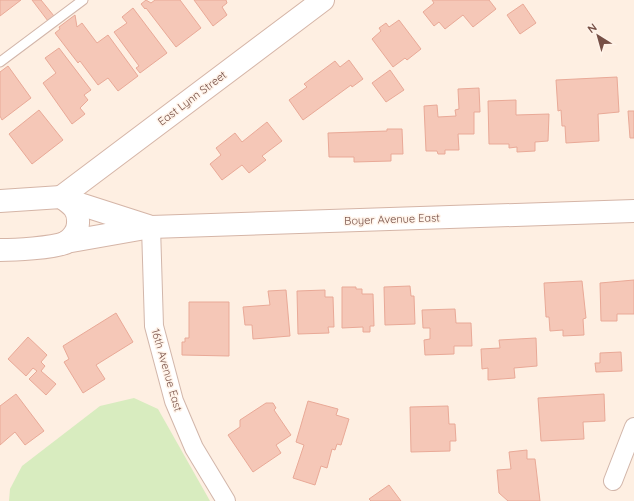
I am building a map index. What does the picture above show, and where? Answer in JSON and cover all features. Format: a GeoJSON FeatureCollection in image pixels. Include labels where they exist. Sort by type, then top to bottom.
{"type":"FeatureCollection","features":[{"type":"Feature","properties":{"kind":"street","name":"East Lynn Street"},"geometry":{"type":"LineString","coordinates":[[62,198],[323,0]]}},
{"type":"Feature","properties":{"kind":"street"},"geometry":{"type":"LineString","coordinates":[[0,200],[62,198],[76,208],[79,218],[78,228],[74,236],[66,242]]}},
{"type":"Feature","properties":{"kind":"street","name":"Boyer Avenue East"},"geometry":{"type":"LineString","coordinates":[[62,198],[151,227]]}},
{"type":"Feature","properties":{"kind":"street","name":"Boyer Avenue East"},"geometry":{"type":"LineString","coordinates":[[0,250],[57,245],[66,242],[151,227],[634,211]]}},
{"type":"Feature","properties":{"kind":"street","name":"16th Avenue East"},"geometry":{"type":"LineString","coordinates":[[151,227],[154,326],[174,401],[194,448],[226,501]]}},
{"type":"Feature","properties":{"kind":"street"},"geometry":{"type":"LineString","coordinates":[[613,481],[634,427]]}},
{"type":"Feature","properties":{"kind":"lane"},"geometry":{"type":"LineString","coordinates":[[0,62],[83,0]]}},
{"type":"Feature","properties":{"kind":"green space"},"geometry":{"type":"Polygon","coordinates":[[[134,398],[158,409],[210,501],[9,501],[10,489],[22,466],[100,406],[134,398]]]}},
{"type":"Feature","properties":{"kind":"building"},"geometry":{"type":"Polygon","coordinates":[[[0,0],[21,0],[0,16],[0,0]]]}},
{"type":"Feature","properties":{"kind":"building"},"geometry":{"type":"Polygon","coordinates":[[[32,0],[41,0],[54,16],[48,21],[32,0]]]}},
{"type":"Feature","properties":{"kind":"building"},"geometry":{"type":"Polygon","coordinates":[[[146,0],[151,3],[155,0],[180,0],[201,28],[176,47],[146,8],[145,9],[141,4],[146,0]]]}},
{"type":"Feature","properties":{"kind":"building"},"geometry":{"type":"Polygon","coordinates":[[[194,0],[226,0],[227,3],[222,7],[227,15],[213,26],[194,0]]]}},
{"type":"Feature","properties":{"kind":"building"},"geometry":{"type":"Polygon","coordinates":[[[432,0],[489,0],[496,9],[473,27],[463,15],[445,29],[439,22],[434,26],[423,12],[434,3],[432,0]]]}},
{"type":"Feature","properties":{"kind":"building"},"geometry":{"type":"Polygon","coordinates":[[[523,4],[536,23],[520,34],[507,15],[523,4]]]}},
{"type":"Feature","properties":{"kind":"building"},"geometry":{"type":"Polygon","coordinates":[[[133,8],[167,53],[140,73],[136,68],[139,66],[114,32],[127,23],[122,17],[133,8]]]}},
{"type":"Feature","properties":{"kind":"building"},"geometry":{"type":"Polygon","coordinates":[[[75,15],[77,27],[82,23],[97,43],[108,35],[138,76],[118,91],[108,78],[98,85],[80,61],[78,63],[55,33],[60,29],[59,27],[75,15]]]}},
{"type":"Feature","properties":{"kind":"building"},"geometry":{"type":"Polygon","coordinates":[[[399,20],[421,49],[407,60],[405,58],[393,67],[372,39],[381,31],[379,28],[386,23],[389,27],[399,20]]]}},
{"type":"Feature","properties":{"kind":"building"},"geometry":{"type":"Polygon","coordinates":[[[59,48],[91,90],[84,95],[88,100],[80,108],[85,114],[72,124],[43,83],[56,73],[45,58],[59,48]]]}},
{"type":"Feature","properties":{"kind":"building"},"geometry":{"type":"Polygon","coordinates":[[[349,60],[363,79],[352,87],[351,85],[303,120],[289,100],[307,87],[304,84],[335,61],[340,67],[349,60]]]}},
{"type":"Feature","properties":{"kind":"building"},"geometry":{"type":"Polygon","coordinates":[[[8,66],[31,98],[2,120],[0,116],[0,72],[8,66]]]}},
{"type":"Feature","properties":{"kind":"building"},"geometry":{"type":"Polygon","coordinates":[[[390,70],[404,90],[386,102],[372,83],[390,70]]]}},
{"type":"Feature","properties":{"kind":"building"},"geometry":{"type":"Polygon","coordinates":[[[617,77],[619,112],[598,114],[599,141],[566,143],[565,126],[562,126],[561,110],[558,111],[556,80],[617,77]]]}},
{"type":"Feature","properties":{"kind":"building"},"geometry":{"type":"Polygon","coordinates":[[[479,88],[480,112],[474,112],[474,134],[458,134],[459,150],[445,150],[445,154],[438,154],[437,151],[426,151],[424,106],[437,105],[438,117],[456,116],[455,110],[459,109],[458,89],[479,88]]]}},
{"type":"Feature","properties":{"kind":"building"},"geometry":{"type":"Polygon","coordinates":[[[516,100],[516,115],[549,114],[548,141],[535,142],[535,151],[517,152],[517,147],[509,148],[509,144],[489,144],[488,101],[516,100]]]}},
{"type":"Feature","properties":{"kind":"building"},"geometry":{"type":"Polygon","coordinates":[[[39,110],[63,140],[32,164],[9,134],[39,110]]]}},
{"type":"Feature","properties":{"kind":"building"},"geometry":{"type":"Polygon","coordinates":[[[628,111],[634,111],[634,138],[630,138],[628,111]]]}},
{"type":"Feature","properties":{"kind":"building"},"geometry":{"type":"Polygon","coordinates":[[[267,122],[282,141],[262,156],[266,160],[249,173],[242,165],[222,180],[210,164],[221,155],[216,148],[235,133],[242,142],[267,122]]]}},
{"type":"Feature","properties":{"kind":"building"},"geometry":{"type":"Polygon","coordinates":[[[387,129],[402,129],[403,154],[391,154],[391,161],[354,162],[354,157],[329,157],[328,133],[387,131],[387,129]]]}},
{"type":"Feature","properties":{"kind":"building"},"geometry":{"type":"Polygon","coordinates":[[[634,280],[634,314],[617,314],[617,321],[601,321],[600,283],[634,280]]]}},
{"type":"Feature","properties":{"kind":"building"},"geometry":{"type":"Polygon","coordinates":[[[582,281],[586,318],[583,319],[584,335],[563,336],[563,330],[550,331],[549,317],[546,317],[544,283],[582,281]]]}},
{"type":"Feature","properties":{"kind":"building"},"geometry":{"type":"Polygon","coordinates":[[[410,286],[411,296],[414,296],[415,324],[385,325],[384,287],[410,286]]]}},
{"type":"Feature","properties":{"kind":"building"},"geometry":{"type":"Polygon","coordinates":[[[342,287],[356,287],[356,289],[362,289],[362,294],[373,294],[374,326],[370,326],[370,332],[363,332],[363,327],[342,328],[342,287]]]}},
{"type":"Feature","properties":{"kind":"building"},"geometry":{"type":"Polygon","coordinates":[[[286,290],[290,336],[253,339],[252,325],[245,325],[243,307],[270,305],[268,291],[286,290]]]}},
{"type":"Feature","properties":{"kind":"building"},"geometry":{"type":"Polygon","coordinates":[[[325,290],[325,297],[333,297],[334,327],[328,327],[329,333],[298,334],[297,291],[325,290]]]}},
{"type":"Feature","properties":{"kind":"building"},"geometry":{"type":"Polygon","coordinates":[[[189,302],[229,302],[229,356],[182,355],[182,342],[185,342],[185,338],[189,338],[189,302]]]}},
{"type":"Feature","properties":{"kind":"building"},"geometry":{"type":"Polygon","coordinates":[[[455,309],[456,323],[471,323],[472,346],[454,346],[454,354],[425,355],[424,340],[430,339],[430,328],[423,328],[422,310],[455,309]]]}},
{"type":"Feature","properties":{"kind":"building"},"geometry":{"type":"Polygon","coordinates":[[[116,313],[133,342],[96,365],[105,379],[83,393],[64,362],[69,359],[63,346],[116,313]]]}},
{"type":"Feature","properties":{"kind":"building"},"geometry":{"type":"Polygon","coordinates":[[[28,337],[47,355],[41,362],[45,366],[41,371],[56,384],[46,395],[29,379],[37,371],[33,368],[26,376],[8,359],[28,337]]]}},
{"type":"Feature","properties":{"kind":"building"},"geometry":{"type":"Polygon","coordinates":[[[536,338],[537,366],[514,368],[515,378],[488,380],[488,368],[482,369],[481,349],[500,348],[499,340],[536,338]]]}},
{"type":"Feature","properties":{"kind":"building"},"geometry":{"type":"Polygon","coordinates":[[[621,352],[622,371],[596,372],[595,363],[600,363],[600,353],[621,352]]]}},
{"type":"Feature","properties":{"kind":"building"},"geometry":{"type":"Polygon","coordinates":[[[16,394],[44,431],[25,445],[15,432],[0,445],[0,406],[16,394]]]}},
{"type":"Feature","properties":{"kind":"building"},"geometry":{"type":"Polygon","coordinates":[[[604,394],[605,421],[583,422],[584,439],[541,441],[538,398],[604,394]]]}},
{"type":"Feature","properties":{"kind":"building"},"geometry":{"type":"Polygon","coordinates":[[[308,401],[338,409],[336,415],[349,419],[341,445],[337,444],[335,450],[332,449],[327,468],[321,466],[315,485],[293,478],[304,445],[296,442],[308,401]]]}},
{"type":"Feature","properties":{"kind":"building"},"geometry":{"type":"Polygon","coordinates":[[[266,403],[273,403],[276,408],[274,410],[291,435],[276,445],[281,453],[253,472],[228,435],[240,427],[240,420],[266,403]]]}},
{"type":"Feature","properties":{"kind":"building"},"geometry":{"type":"Polygon","coordinates":[[[448,406],[449,424],[455,424],[456,441],[450,441],[450,451],[411,452],[410,407],[448,406]]]}},
{"type":"Feature","properties":{"kind":"building"},"geometry":{"type":"Polygon","coordinates":[[[527,450],[527,459],[535,459],[540,501],[508,501],[499,493],[497,470],[511,469],[509,452],[527,450]]]}},
{"type":"Feature","properties":{"kind":"building"},"geometry":{"type":"Polygon","coordinates":[[[389,485],[401,501],[371,501],[369,499],[389,485]]]}}]}
